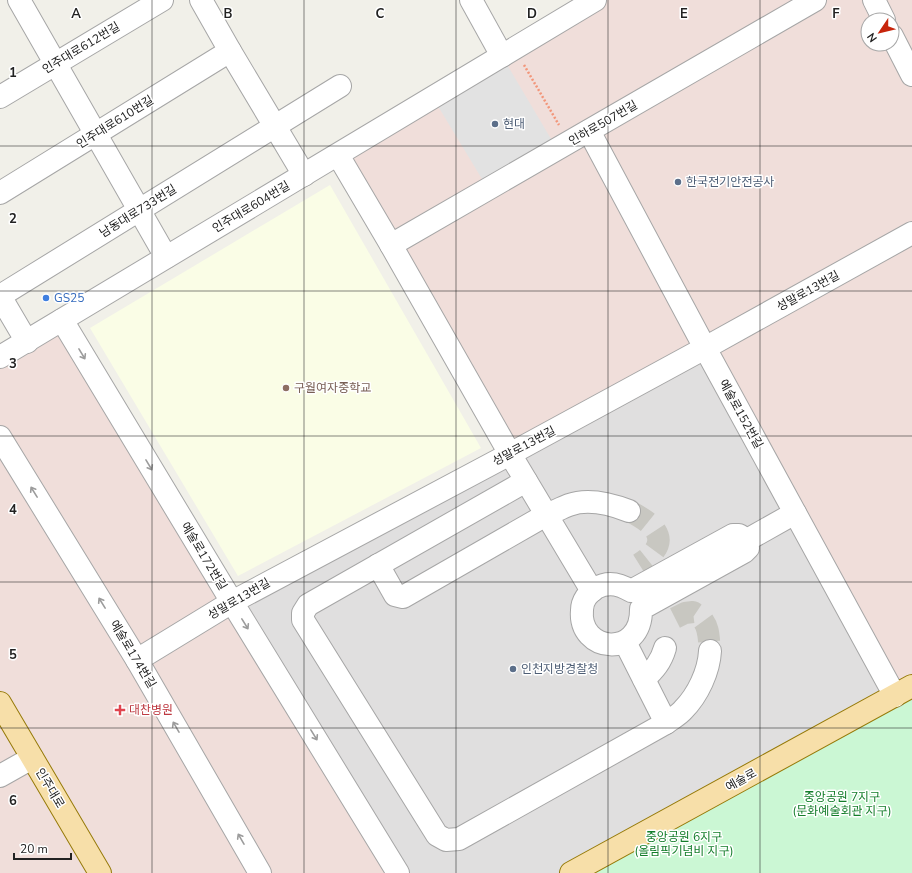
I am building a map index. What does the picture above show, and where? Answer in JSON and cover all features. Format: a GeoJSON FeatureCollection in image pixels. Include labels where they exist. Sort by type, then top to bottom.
{"type":"FeatureCollection","features":[{"type":"Feature","properties":{"kind":"main road","name":"예술로"},"geometry":{"type":"LineString","coordinates":[[571,873],[903,691]]}},
{"type":"Feature","properties":{"kind":"main road","name":"인주대로"},"geometry":{"type":"LineString","coordinates":[[0,703],[100,873]]}},
{"type":"Feature","properties":{"kind":"street"},"geometry":{"type":"LineString","coordinates":[[19,0],[166,258]]}},
{"type":"Feature","properties":{"kind":"street","name":"인주대로612번길"},"geometry":{"type":"LineString","coordinates":[[0,97],[162,0]]}},
{"type":"Feature","properties":{"kind":"street"},"geometry":{"type":"LineString","coordinates":[[201,0],[304,175]]}},
{"type":"Feature","properties":{"kind":"street"},"geometry":{"type":"LineString","coordinates":[[471,0],[508,52]]}},
{"type":"Feature","properties":{"kind":"street","name":"인주대로604번길"},"geometry":{"type":"LineString","coordinates":[[0,358],[595,0]]}},
{"type":"Feature","properties":{"kind":"street","name":"인하로507번길"},"geometry":{"type":"LineString","coordinates":[[391,245],[815,0]]}},
{"type":"Feature","properties":{"kind":"street"},"geometry":{"type":"LineString","coordinates":[[874,0],[880,12]]}},
{"type":"Feature","properties":{"kind":"street","name":"인주대로610번길"},"geometry":{"type":"LineString","coordinates":[[0,193],[230,51]]}},
{"type":"Feature","properties":{"kind":"street"},"geometry":{"type":"LineString","coordinates":[[900,52],[912,75]]}},
{"type":"Feature","properties":{"kind":"street","name":"남동대로733번길"},"geometry":{"type":"LineString","coordinates":[[0,296],[340,86]]}},
{"type":"Feature","properties":{"kind":"street","name":"예술로152번길"},"geometry":{"type":"LineString","coordinates":[[589,131],[795,513],[903,691]]}},
{"type":"Feature","properties":{"kind":"street"},"geometry":{"type":"LineString","coordinates":[[338,155],[510,454],[592,591]]}},
{"type":"Feature","properties":{"kind":"street","name":"성말로13번길"},"geometry":{"type":"LineString","coordinates":[[137,660],[232,602],[510,454],[912,233]]}},
{"type":"Feature","properties":{"kind":"street"},"geometry":{"type":"LineString","coordinates":[[0,296],[27,342]]}},
{"type":"Feature","properties":{"kind":"street","name":"예술로172번길"},"geometry":{"type":"LineString","coordinates":[[62,320],[398,873]]}},
{"type":"Feature","properties":{"kind":"street","name":"예술로174번길"},"geometry":{"type":"LineString","coordinates":[[0,437],[137,660],[260,873]]}},
{"type":"Feature","properties":{"kind":"street"},"geometry":{"type":"LineString","coordinates":[[526,481],[308,605],[304,612],[303,620],[438,835],[446,840],[459,839],[666,723],[683,711],[701,684],[710,658],[710,651]]}},
{"type":"Feature","properties":{"kind":"street"},"geometry":{"type":"LineString","coordinates":[[378,565],[395,595],[403,597],[546,515],[570,504],[587,502],[617,506],[629,511]]}},
{"type":"Feature","properties":{"kind":"street"},"geometry":{"type":"LineString","coordinates":[[746,540],[795,513]]}},
{"type":"Feature","properties":{"kind":"street"},"geometry":{"type":"LineString","coordinates":[[733,535],[739,535],[746,540],[748,548],[744,552],[641,609],[641,618],[638,628],[633,636],[625,642],[606,644],[597,641],[584,627],[581,618],[585,599],[592,591],[601,586],[611,584],[622,586],[631,591],[733,535]]}},
{"type":"Feature","properties":{"kind":"street"},"geometry":{"type":"LineString","coordinates":[[625,642],[666,723]]}},
{"type":"Feature","properties":{"kind":"street"},"geometry":{"type":"LineString","coordinates":[[644,679],[656,668],[663,656],[665,648]]}},
{"type":"Feature","properties":{"kind":"street"},"geometry":{"type":"LineString","coordinates":[[0,776],[32,758]]}},
{"type":"Feature","properties":{"kind":"path"},"geometry":{"type":"LineString","coordinates":[[508,52],[569,142]]}},
{"type":"Feature","properties":{"kind":"shaded area"},"geometry":{"type":"Polygon","coordinates":[[[597,0],[912,0],[912,686],[895,696],[705,349],[510,454],[338,155],[597,0]]]}},
{"type":"Feature","properties":{"kind":"shaded area","name":"현대"},"geometry":{"type":"Polygon","coordinates":[[[502,56],[557,149],[488,189],[433,98],[502,56]]]}},
{"type":"Feature","properties":{"kind":"shaded area","name":"구월여자중학교"},"geometry":{"type":"Polygon","coordinates":[[[330,185],[481,448],[238,576],[90,328],[330,185]]]}},
{"type":"Feature","properties":{"kind":"shaded area"},"geometry":{"type":"Polygon","coordinates":[[[62,320],[396,873],[0,873],[0,358],[62,320]]]}},
{"type":"Feature","properties":{"kind":"shaded area"},"geometry":{"type":"Polygon","coordinates":[[[705,348],[895,696],[571,873],[396,873],[232,602],[705,348]]]}},
{"type":"Feature","properties":{"kind":"green space","name":"중앙공원 7지구 (문화예술회관 지구)"},"geometry":{"type":"Polygon","coordinates":[[[912,686],[912,873],[571,873],[912,686]]]}},
{"type":"Feature","properties":{"kind":"tunnel"},"geometry":{"type":"LineString","coordinates":[[629,511],[648,522],[658,535],[656,549],[650,556],[639,564]]}},
{"type":"Feature","properties":{"kind":"tunnel"},"geometry":{"type":"LineString","coordinates":[[675,618],[685,613],[693,612],[699,616],[707,628],[710,651]]}},
{"type":"Feature","properties":{"kind":"place","name":"현대"},"geometry":{"type":"Point","coordinates":[495,124]}},
{"type":"Feature","properties":{"kind":"place","name":"한국전기안전공사"},"geometry":{"type":"Point","coordinates":[678,182]}},
{"type":"Feature","properties":{"kind":"place","name":"GS25"},"geometry":{"type":"Point","coordinates":[46,298]}},
{"type":"Feature","properties":{"kind":"place","name":"구월여자중학교"},"geometry":{"type":"Point","coordinates":[286,388]}},
{"type":"Feature","properties":{"kind":"place","name":"인천지방경찰청"},"geometry":{"type":"Point","coordinates":[513,669]}},
{"type":"Feature","properties":{"kind":"place","name":"대찬병원"},"geometry":{"type":"Point","coordinates":[120,710]}},
{"type":"Feature","properties":{"kind":"park label","name":"중앙공원 6지구 (올림픽기념비 지구)"},"geometry":{"type":"Point","coordinates":[684,844]}}]}
